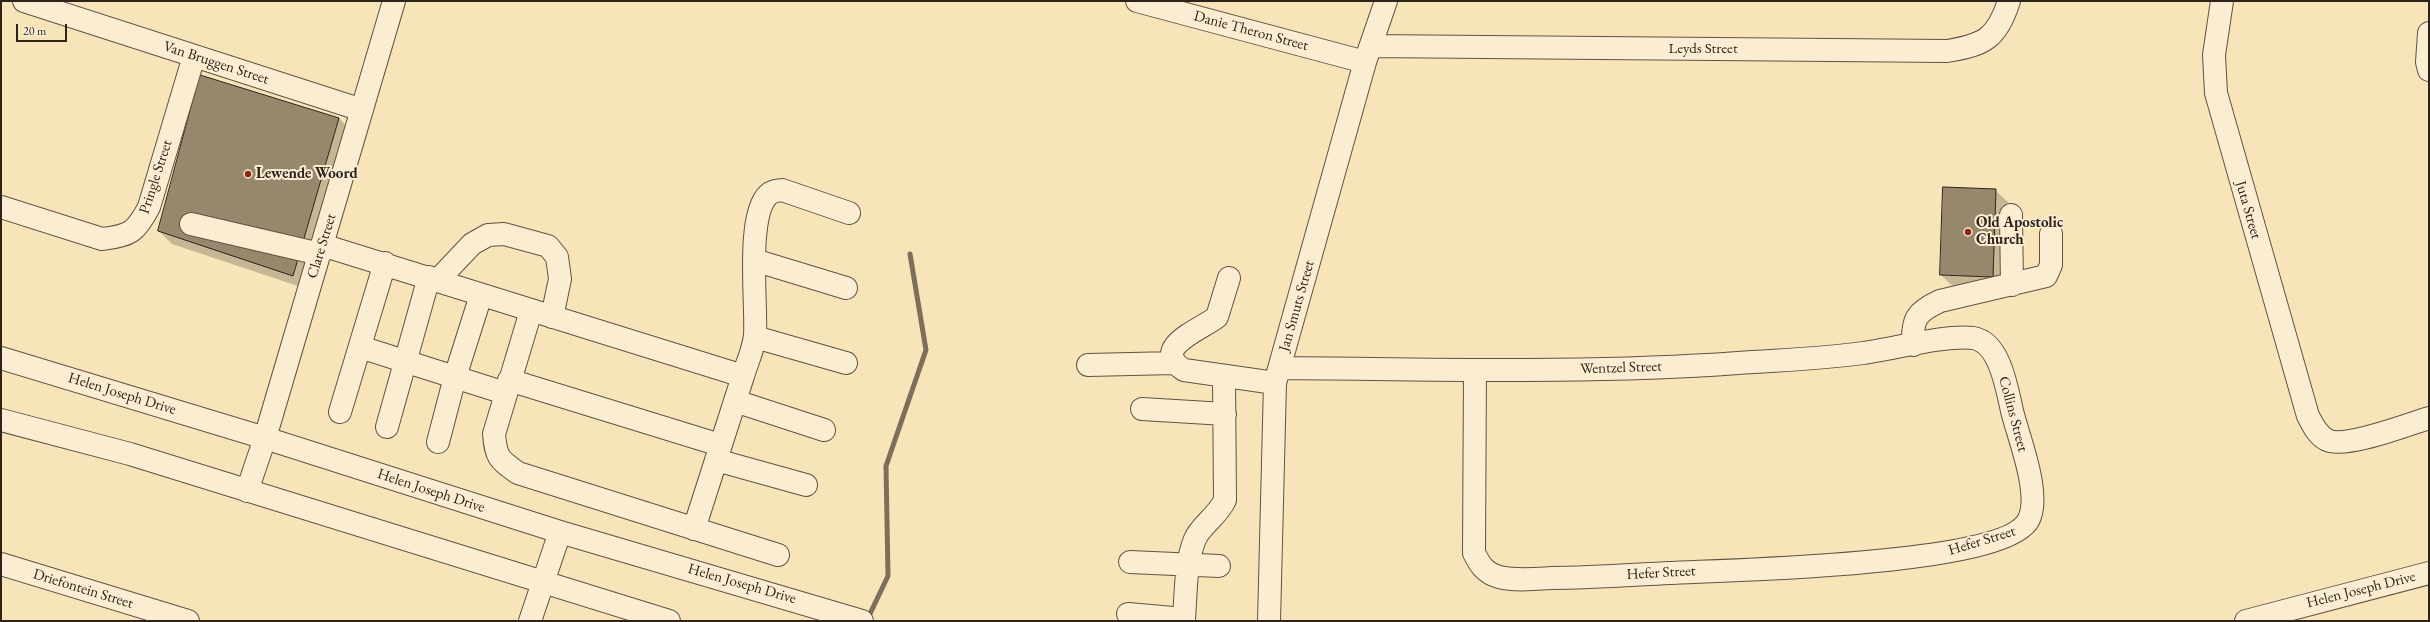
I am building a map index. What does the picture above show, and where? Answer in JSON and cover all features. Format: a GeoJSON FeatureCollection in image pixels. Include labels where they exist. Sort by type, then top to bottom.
{"type":"FeatureCollection","features":[{"type":"Feature","properties":{"kind":"street","name":"Van Bruggen Street"},"geometry":{"type":"LineString","coordinates":[[24,1],[362,110]]}},
{"type":"Feature","properties":{"kind":"street","name":"Clare Street"},"geometry":{"type":"LineString","coordinates":[[247,491],[265,438],[394,1]]}},
{"type":"Feature","properties":{"kind":"street","name":"Danie Theron Street"},"geometry":{"type":"LineString","coordinates":[[1136,1],[1368,54]]}},
{"type":"Feature","properties":{"kind":"street","name":"Jan Smuts Street"},"geometry":{"type":"LineString","coordinates":[[1269,621],[1277,376],[1368,54],[1386,1]]}},
{"type":"Feature","properties":{"kind":"street","name":"Leyds Street"},"geometry":{"type":"LineString","coordinates":[[1368,54],[1947,51],[1973,47],[1992,34],[2003,19],[2009,1]]}},
{"type":"Feature","properties":{"kind":"street","name":"Juta Street"},"geometry":{"type":"LineString","coordinates":[[2222,1],[2214,55],[2216,93],[2308,416],[2318,434],[2328,441],[2341,442],[2363,438],[2429,418]]}},
{"type":"Feature","properties":{"kind":"street"},"geometry":{"type":"LineString","coordinates":[[2429,33],[2427,62],[2429,70]]}},
{"type":"Feature","properties":{"kind":"street","name":"Pringle Street"},"geometry":{"type":"LineString","coordinates":[[1,207],[102,239],[119,237],[132,232],[141,222],[149,207],[194,56]]}},
{"type":"Feature","properties":{"kind":"street"},"geometry":{"type":"LineString","coordinates":[[694,529],[755,337],[754,260],[757,220],[762,203],[767,196],[774,191],[795,193],[849,213]]}},
{"type":"Feature","properties":{"kind":"street"},"geometry":{"type":"LineString","coordinates":[[2011,215],[2012,285]]}},
{"type":"Feature","properties":{"kind":"street"},"geometry":{"type":"LineString","coordinates":[[191,224],[385,263],[552,318],[742,376]]}},
{"type":"Feature","properties":{"kind":"street"},"geometry":{"type":"LineString","coordinates":[[1913,345],[1914,322],[1926,308],[1940,301],[2046,276],[2051,265],[2051,234]]}},
{"type":"Feature","properties":{"kind":"street"},"geometry":{"type":"LineString","coordinates":[[387,427],[404,361],[434,278],[472,244],[488,235],[510,235],[548,246],[557,257],[560,280],[552,318]]}},
{"type":"Feature","properties":{"kind":"street"},"geometry":{"type":"LineString","coordinates":[[754,260],[846,288]]}},
{"type":"Feature","properties":{"kind":"street"},"geometry":{"type":"LineString","coordinates":[[340,412],[385,263]]}},
{"type":"Feature","properties":{"kind":"street"},"geometry":{"type":"LineString","coordinates":[[1088,365],[1174,363],[1171,358],[1172,350],[1179,342],[1217,318],[1229,278]]}},
{"type":"Feature","properties":{"kind":"street"},"geometry":{"type":"LineString","coordinates":[[438,442],[455,377],[480,295]]}},
{"type":"Feature","properties":{"kind":"street"},"geometry":{"type":"LineString","coordinates":[[531,311],[507,386],[494,434],[496,453],[504,463],[518,473],[778,555]]}},
{"type":"Feature","properties":{"kind":"street"},"geometry":{"type":"LineString","coordinates":[[755,337],[846,363]]}},
{"type":"Feature","properties":{"kind":"street","name":"Collins Street"},"geometry":{"type":"LineString","coordinates":[[1960,339],[1973,338],[1984,342],[1992,350],[2003,375],[2032,487],[2031,515]]}},
{"type":"Feature","properties":{"kind":"street","name":"Wentzel Street"},"geometry":{"type":"LineString","coordinates":[[1174,363],[1184,370],[1224,377],[1475,370],[1580,370],[1734,363],[1861,354],[1960,339]]}},
{"type":"Feature","properties":{"kind":"street"},"geometry":{"type":"LineString","coordinates":[[360,347],[455,377],[507,386],[718,452],[806,485]]}},
{"type":"Feature","properties":{"kind":"street","name":"Helen Joseph Drive"},"geometry":{"type":"LineString","coordinates":[[1,358],[265,438],[560,532],[862,621]]}},
{"type":"Feature","properties":{"kind":"street","name":"Hefer Street"},"geometry":{"type":"LineString","coordinates":[[1475,370],[1474,553],[1482,569],[1499,577],[1569,578],[1893,561],[1951,552],[2011,534],[2025,526],[2031,515]]}},
{"type":"Feature","properties":{"kind":"street"},"geometry":{"type":"LineString","coordinates":[[1128,614],[1190,620],[1189,564],[1195,539],[1221,509],[1224,500],[1224,377]]}},
{"type":"Feature","properties":{"kind":"street"},"geometry":{"type":"LineString","coordinates":[[735,401],[824,430]]}},
{"type":"Feature","properties":{"kind":"street"},"geometry":{"type":"LineString","coordinates":[[1142,409],[1225,414]]}},
{"type":"Feature","properties":{"kind":"street"},"geometry":{"type":"LineString","coordinates":[[1,420],[130,454],[669,621]]}},
{"type":"Feature","properties":{"kind":"street"},"geometry":{"type":"LineString","coordinates":[[530,621],[560,532]]}},
{"type":"Feature","properties":{"kind":"street"},"geometry":{"type":"LineString","coordinates":[[1130,562],[1219,566]]}},
{"type":"Feature","properties":{"kind":"street","name":"Driefontein Street"},"geometry":{"type":"LineString","coordinates":[[1,564],[188,621]]}},
{"type":"Feature","properties":{"kind":"street","name":"Helen Joseph Drive"},"geometry":{"type":"LineString","coordinates":[[2246,621],[2308,613],[2429,573]]}},
{"type":"Feature","properties":{"kind":"building","name":"Lewende Woord"},"geometry":{"type":"Polygon","coordinates":[[[200,75],[339,118],[293,276],[158,231],[200,75]]]}},
{"type":"Feature","properties":{"kind":"building","name":"Old Apostolic Church"},"geometry":{"type":"Polygon","coordinates":[[[1943,187],[1996,189],[1993,277],[1940,275],[1943,187]]]}},
{"type":"Feature","properties":{"kind":"waterway"},"geometry":{"type":"LineString","coordinates":[[867,620],[888,576],[886,466],[926,350],[910,254]]}},
{"type":"Feature","properties":{"kind":"place","name":"Lewende Woord"},"geometry":{"type":"Point","coordinates":[248,174]}},
{"type":"Feature","properties":{"kind":"place","name":"Old Apostolic Church"},"geometry":{"type":"Point","coordinates":[1968,232]}}]}
